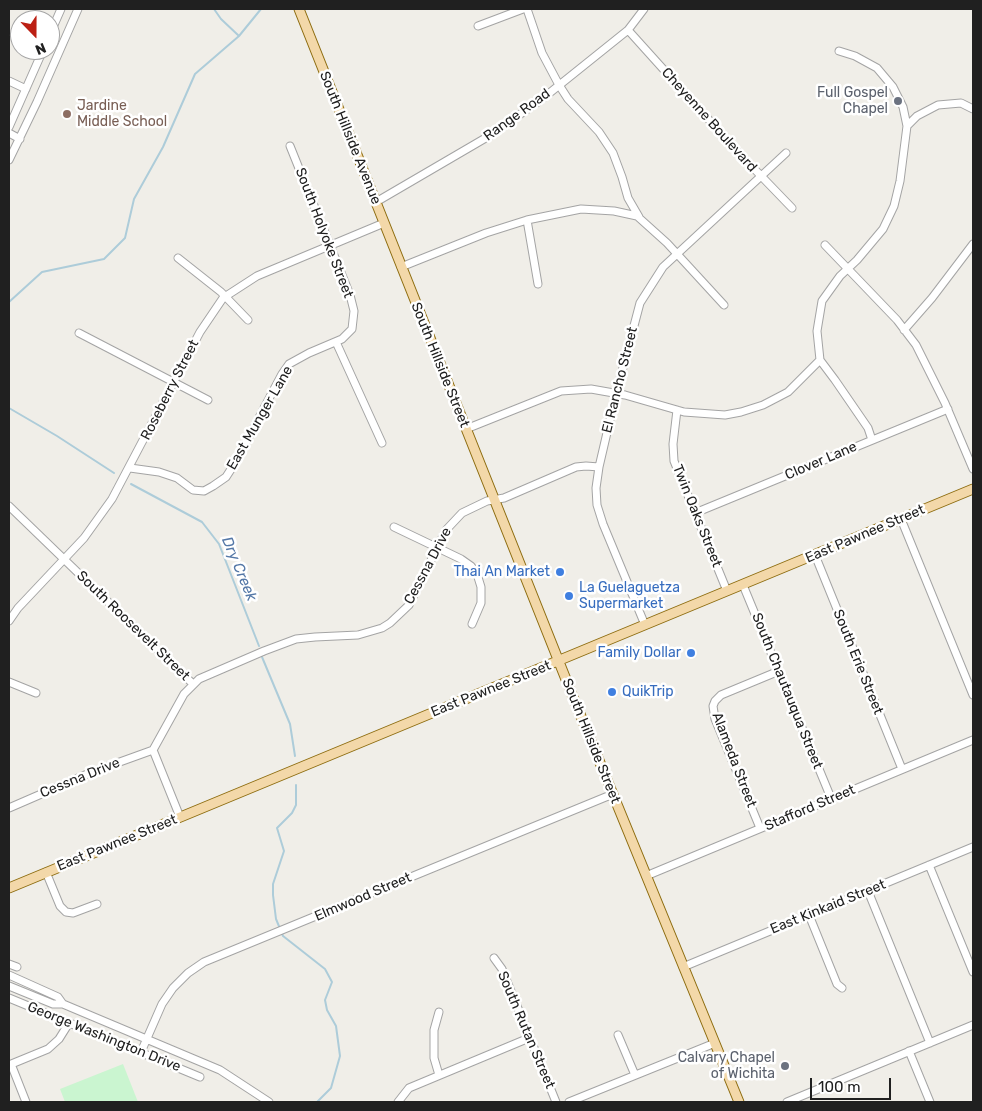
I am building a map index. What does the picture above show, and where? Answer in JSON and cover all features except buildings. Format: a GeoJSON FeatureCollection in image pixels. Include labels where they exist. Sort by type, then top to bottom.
{"type":"FeatureCollection","features":[{"type":"Feature","properties":{"kind":"main road","name":"South Hillside Avenue"},"geometry":{"type":"LineString","coordinates":[[299,9],[402,267]]}},
{"type":"Feature","properties":{"kind":"main road","name":"South Hillside Street"},"geometry":{"type":"LineString","coordinates":[[402,267],[559,661],[739,1102]]}},
{"type":"Feature","properties":{"kind":"main road","name":"East Pawnee Street"},"geometry":{"type":"LineString","coordinates":[[9,888],[973,489]]}},
{"type":"Feature","properties":{"kind":"street"},"geometry":{"type":"LineString","coordinates":[[9,160],[78,9]]}},
{"type":"Feature","properties":{"kind":"street"},"geometry":{"type":"LineString","coordinates":[[478,26],[523,9]]}},
{"type":"Feature","properties":{"kind":"street"},"geometry":{"type":"LineString","coordinates":[[527,9],[542,53],[559,85],[568,99],[599,132],[613,153],[628,198],[640,219]]}},
{"type":"Feature","properties":{"kind":"street","name":"Range Road"},"geometry":{"type":"LineString","coordinates":[[376,202],[489,136],[559,85],[628,30],[644,9]]}},
{"type":"Feature","properties":{"kind":"street","name":"Cheyenne Boulevard"},"geometry":{"type":"LineString","coordinates":[[628,30],[792,208]]}},
{"type":"Feature","properties":{"kind":"street"},"geometry":{"type":"LineString","coordinates":[[838,51],[855,56],[877,68],[893,87],[902,107],[907,126],[900,181],[894,206],[883,229],[840,276],[822,301],[817,331],[820,360],[868,428],[872,440]]}},
{"type":"Feature","properties":{"kind":"street"},"geometry":{"type":"LineString","coordinates":[[9,127],[39,60]]}},
{"type":"Feature","properties":{"kind":"street"},"geometry":{"type":"LineString","coordinates":[[9,82],[26,89]]}},
{"type":"Feature","properties":{"kind":"street"},"geometry":{"type":"LineString","coordinates":[[907,126],[917,116],[938,105],[961,103],[973,109]]}},
{"type":"Feature","properties":{"kind":"street"},"geometry":{"type":"LineString","coordinates":[[9,133],[20,139]]}},
{"type":"Feature","properties":{"kind":"street","name":"South Holyoke Street"},"geometry":{"type":"LineString","coordinates":[[290,146],[350,295],[354,310],[352,329],[336,342]]}},
{"type":"Feature","properties":{"kind":"street","name":"El Rancho Street"},"geometry":{"type":"LineString","coordinates":[[645,625],[603,524],[596,488],[616,394],[640,303],[662,267],[786,153]]}},
{"type":"Feature","properties":{"kind":"street"},"geometry":{"type":"LineString","coordinates":[[402,267],[486,233],[526,220],[581,209],[625,212],[637,216],[677,254],[724,305]]}},
{"type":"Feature","properties":{"kind":"street"},"geometry":{"type":"LineString","coordinates":[[526,220],[538,284]]}},
{"type":"Feature","properties":{"kind":"street","name":"Roseberry Street"},"geometry":{"type":"LineString","coordinates":[[9,621],[18,608],[84,538],[112,499],[200,332],[225,297],[257,276],[384,223]]}},
{"type":"Feature","properties":{"kind":"street"},"geometry":{"type":"LineString","coordinates":[[904,330],[932,298],[973,244]]}},
{"type":"Feature","properties":{"kind":"street"},"geometry":{"type":"LineString","coordinates":[[825,245],[916,345],[948,409],[973,469]]}},
{"type":"Feature","properties":{"kind":"street"},"geometry":{"type":"LineString","coordinates":[[178,258],[225,297],[248,320]]}},
{"type":"Feature","properties":{"kind":"street"},"geometry":{"type":"LineString","coordinates":[[79,333],[208,400]]}},
{"type":"Feature","properties":{"kind":"street"},"geometry":{"type":"LineString","coordinates":[[336,342],[382,443]]}},
{"type":"Feature","properties":{"kind":"street","name":"East Munger Lane"},"geometry":{"type":"LineString","coordinates":[[130,468],[159,472],[177,478],[193,490],[204,491],[213,486],[226,476],[235,463],[289,364],[336,342]]}},
{"type":"Feature","properties":{"kind":"street"},"geometry":{"type":"LineString","coordinates":[[466,430],[561,391],[591,389],[684,412],[725,414],[741,412],[763,405],[788,392],[820,360]]}},
{"type":"Feature","properties":{"kind":"street","name":"Clover Lane"},"geometry":{"type":"LineString","coordinates":[[694,513],[948,409]]}},
{"type":"Feature","properties":{"kind":"street","name":"Twin Oaks Street"},"geometry":{"type":"LineString","coordinates":[[677,410],[673,452],[674,461],[727,591]]}},
{"type":"Feature","properties":{"kind":"street","name":"Cessna Drive"},"geometry":{"type":"LineString","coordinates":[[192,684],[199,679],[288,642],[314,637],[358,635],[382,628],[409,605],[450,524],[462,513],[487,501],[509,496],[576,468],[586,466],[599,467]]}},
{"type":"Feature","properties":{"kind":"street","name":"South Roosevelt Street"},"geometry":{"type":"LineString","coordinates":[[9,506],[192,684],[184,694],[153,750]]}},
{"type":"Feature","properties":{"kind":"street"},"geometry":{"type":"LineString","coordinates":[[901,520],[973,696]]}},
{"type":"Feature","properties":{"kind":"street"},"geometry":{"type":"LineString","coordinates":[[394,527],[461,559],[478,574],[481,587],[481,603],[472,624]]}},
{"type":"Feature","properties":{"kind":"street","name":"South Erie Street"},"geometry":{"type":"LineString","coordinates":[[814,555],[902,769]]}},
{"type":"Feature","properties":{"kind":"street","name":"South Chautauqua Street"},"geometry":{"type":"LineString","coordinates":[[744,584],[831,798]]}},
{"type":"Feature","properties":{"kind":"street","name":"Alameda Street"},"geometry":{"type":"LineString","coordinates":[[760,828],[715,720],[713,706],[721,695],[778,671]]}},
{"type":"Feature","properties":{"kind":"street"},"geometry":{"type":"LineString","coordinates":[[9,682],[36,693]]}},
{"type":"Feature","properties":{"kind":"street","name":"Stafford Street"},"geometry":{"type":"LineString","coordinates":[[646,876],[973,740]]}},
{"type":"Feature","properties":{"kind":"street"},"geometry":{"type":"LineString","coordinates":[[153,750],[180,817]]}},
{"type":"Feature","properties":{"kind":"street","name":"Cessna Drive"},"geometry":{"type":"LineString","coordinates":[[9,808],[92,772],[153,750]]}},
{"type":"Feature","properties":{"kind":"street","name":"Elmwood Street"},"geometry":{"type":"LineString","coordinates":[[141,1052],[162,1004],[173,988],[188,973],[204,962],[613,794]]}},
{"type":"Feature","properties":{"kind":"street","name":"East Kinkaid Street"},"geometry":{"type":"LineString","coordinates":[[684,967],[973,847]]}},
{"type":"Feature","properties":{"kind":"street"},"geometry":{"type":"LineString","coordinates":[[929,865],[973,972]]}},
{"type":"Feature","properties":{"kind":"street"},"geometry":{"type":"LineString","coordinates":[[46,872],[60,906],[66,912],[73,913],[97,904]]}},
{"type":"Feature","properties":{"kind":"street"},"geometry":{"type":"LineString","coordinates":[[868,891],[930,1043]]}},
{"type":"Feature","properties":{"kind":"street"},"geometry":{"type":"LineString","coordinates":[[809,915],[837,984],[842,988]]}},
{"type":"Feature","properties":{"kind":"street","name":"South Rutan Street"},"geometry":{"type":"LineString","coordinates":[[494,958],[502,969],[556,1102]]}},
{"type":"Feature","properties":{"kind":"street"},"geometry":{"type":"LineString","coordinates":[[9,964],[16,967]]}},
{"type":"Feature","properties":{"kind":"street"},"geometry":{"type":"LineString","coordinates":[[9,975],[58,997],[63,1004]]}},
{"type":"Feature","properties":{"kind":"street"},"geometry":{"type":"LineString","coordinates":[[9,986],[52,1004],[63,1004],[220,1070],[269,1102]]}},
{"type":"Feature","properties":{"kind":"street","name":"George Washington Drive"},"geometry":{"type":"LineString","coordinates":[[9,998],[200,1077]]}},
{"type":"Feature","properties":{"kind":"street"},"geometry":{"type":"LineString","coordinates":[[439,1012],[434,1030],[434,1058],[439,1075]]}},
{"type":"Feature","properties":{"kind":"street"},"geometry":{"type":"LineString","coordinates":[[26,1102],[10,1065],[48,1049],[59,1039],[69,1023]]}},
{"type":"Feature","properties":{"kind":"street"},"geometry":{"type":"LineString","coordinates":[[787,1102],[973,1025]]}},
{"type":"Feature","properties":{"kind":"street"},"geometry":{"type":"LineString","coordinates":[[618,1035],[635,1075]]}},
{"type":"Feature","properties":{"kind":"street"},"geometry":{"type":"LineString","coordinates":[[398,1102],[409,1088],[529,1038]]}},
{"type":"Feature","properties":{"kind":"street"},"geometry":{"type":"LineString","coordinates":[[569,1102],[715,1043]]}},
{"type":"Feature","properties":{"kind":"street"},"geometry":{"type":"LineString","coordinates":[[909,1052],[930,1102]]}},
{"type":"Feature","properties":{"kind":"green space"},"geometry":{"type":"Polygon","coordinates":[[[123,1064],[138,1102],[65,1102],[60,1089],[123,1064]]]}},
{"type":"Feature","properties":{"kind":"waterway"},"geometry":{"type":"LineString","coordinates":[[214,9],[221,19],[239,36]]}},
{"type":"Feature","properties":{"kind":"waterway"},"geometry":{"type":"LineString","coordinates":[[9,302],[42,272],[104,259],[125,238],[134,199],[163,147],[195,74],[239,36],[261,9]]}},
{"type":"Feature","properties":{"kind":"waterway","name":"Dry Creek"},"geometry":{"type":"LineString","coordinates":[[9,408],[114,473]]}},
{"type":"Feature","properties":{"kind":"waterway","name":"Dry Creek"},"geometry":{"type":"LineString","coordinates":[[131,484],[202,522],[219,544],[259,646]]}},
{"type":"Feature","properties":{"kind":"waterway","name":"Dry Creek"},"geometry":{"type":"LineString","coordinates":[[262,657],[290,724],[295,756]]}},
{"type":"Feature","properties":{"kind":"waterway","name":"Dry Creek"},"geometry":{"type":"LineString","coordinates":[[296,785],[296,805],[292,813],[277,828],[284,851],[273,884],[273,895],[276,919],[283,936],[325,969],[332,982],[325,1000],[327,1010],[336,1026],[340,1056],[331,1088],[317,1102]]}},
{"type":"Feature","properties":{"kind":"place","name":"Full Gospel Chapel"},"geometry":{"type":"Point","coordinates":[898,101]}},
{"type":"Feature","properties":{"kind":"place","name":"Jardine Middle School"},"geometry":{"type":"Point","coordinates":[67,114]}},
{"type":"Feature","properties":{"kind":"place","name":"Thai An Market"},"geometry":{"type":"Point","coordinates":[560,572]}},
{"type":"Feature","properties":{"kind":"place","name":"La Guelaguetza Supermarket"},"geometry":{"type":"Point","coordinates":[569,596]}},
{"type":"Feature","properties":{"kind":"place","name":"Family Dollar"},"geometry":{"type":"Point","coordinates":[691,653]}},
{"type":"Feature","properties":{"kind":"place","name":"QuikTrip"},"geometry":{"type":"Point","coordinates":[612,692]}},
{"type":"Feature","properties":{"kind":"place","name":"Calvary Chapel of Wichita"},"geometry":{"type":"Point","coordinates":[785,1066]}}]}
